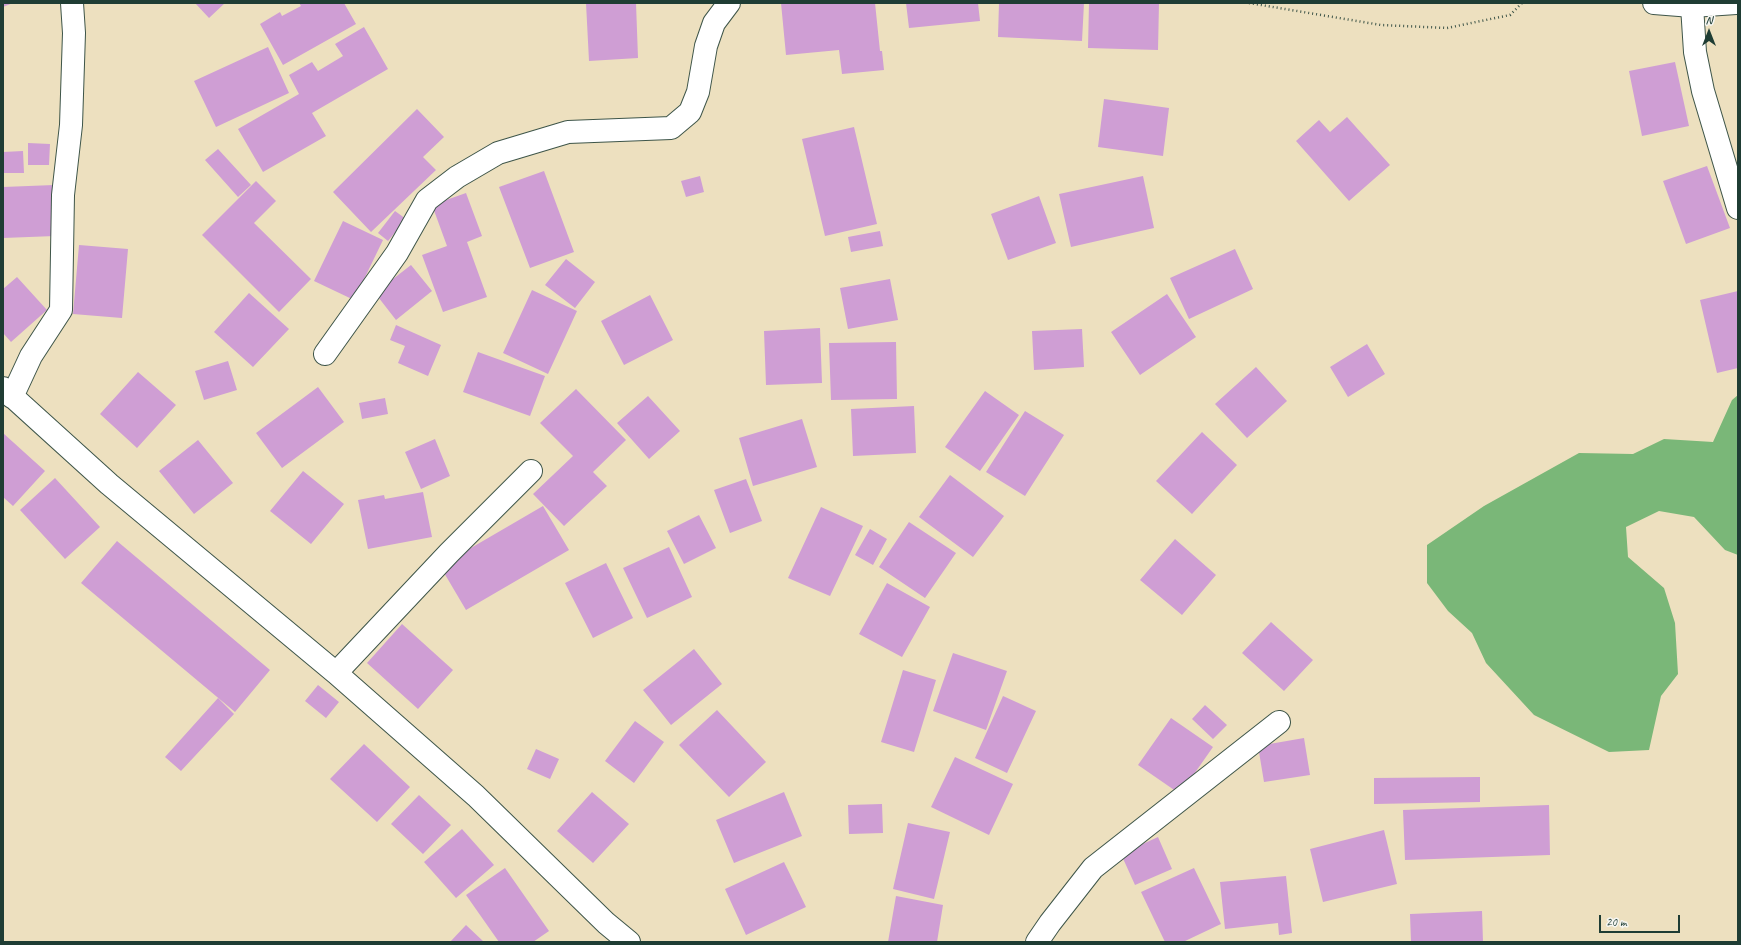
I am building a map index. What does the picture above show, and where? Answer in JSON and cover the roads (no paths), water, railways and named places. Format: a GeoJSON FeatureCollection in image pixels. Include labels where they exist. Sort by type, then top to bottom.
{"type":"FeatureCollection","features":[{"type":"Feature","properties":{"kind":"street"},"geometry":{"type":"LineString","coordinates":[[72,3],[74,33],[71,125],[63,195],[61,310],[8,393],[109,484],[336,673],[476,796],[606,923],[629,942]]}},
{"type":"Feature","properties":{"kind":"street"},"geometry":{"type":"LineString","coordinates":[[325,354],[397,253],[427,200],[457,176],[498,153],[568,132],[671,128],[690,112],[698,92],[706,46],[714,23],[729,3]]}},
{"type":"Feature","properties":{"kind":"street"},"geometry":{"type":"LineString","coordinates":[[1654,3],[1692,6],[1736,3]]}},
{"type":"Feature","properties":{"kind":"street"},"geometry":{"type":"LineString","coordinates":[[1692,6],[1695,52],[1703,91],[1738,208]]}},
{"type":"Feature","properties":{"kind":"street"},"geometry":{"type":"LineString","coordinates":[[336,673],[449,553],[531,471]]}},
{"type":"Feature","properties":{"kind":"street"},"geometry":{"type":"LineString","coordinates":[[1037,942],[1093,868],[1278,722]]}},
{"type":"Feature","properties":{"kind":"street"},"geometry":{"type":"LineString","coordinates":[[606,923],[617,942]]}}]}
